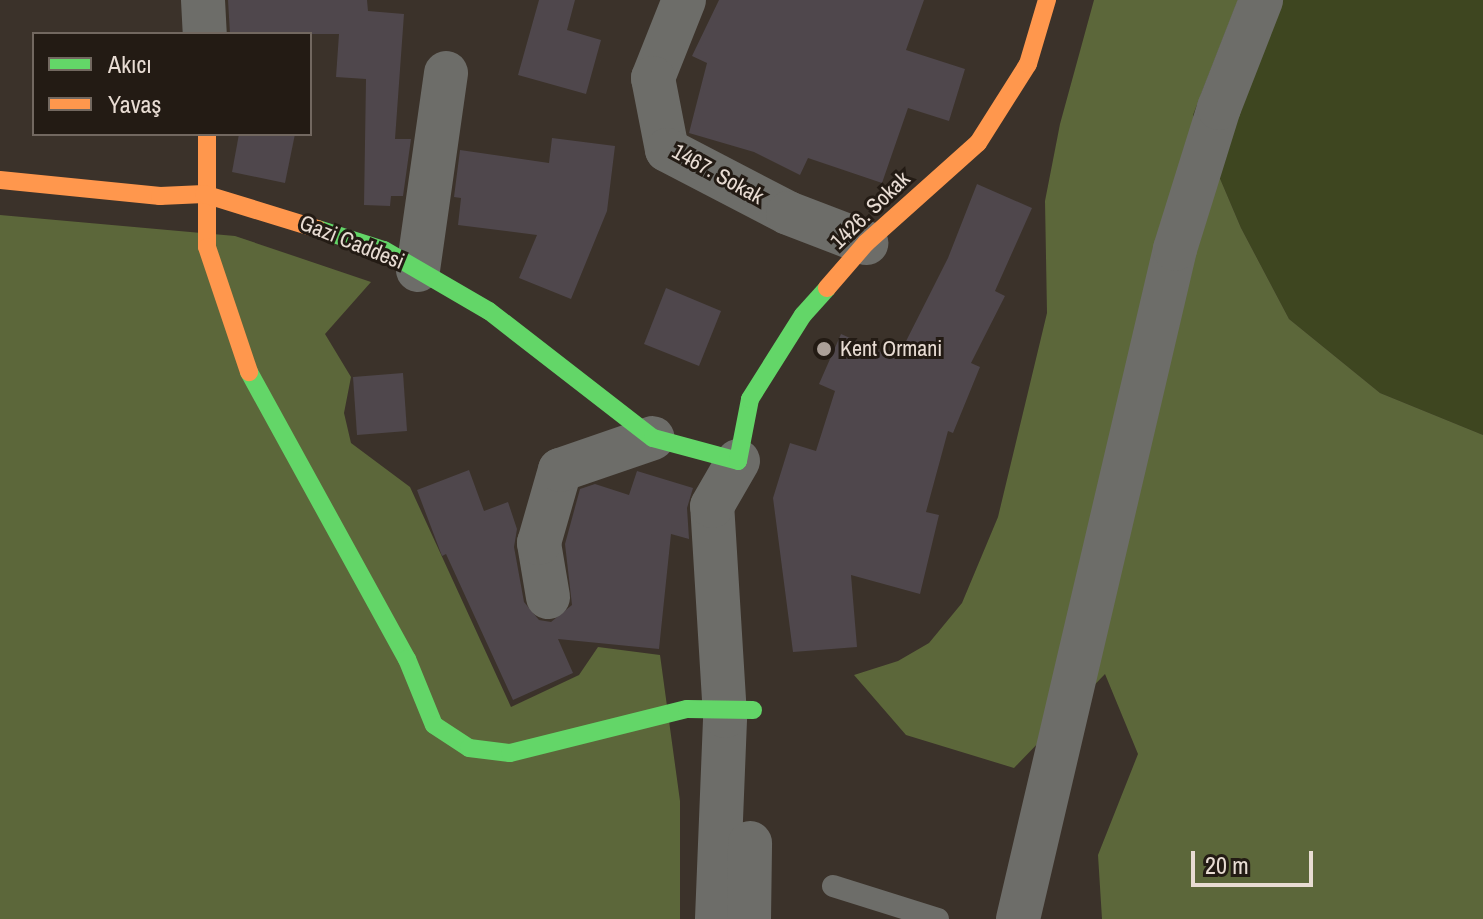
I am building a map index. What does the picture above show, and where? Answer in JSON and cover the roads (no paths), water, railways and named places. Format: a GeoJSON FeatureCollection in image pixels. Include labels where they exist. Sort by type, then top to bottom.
{"type":"FeatureCollection","features":[{"type":"Feature","properties":{"kind":"street"},"geometry":{"type":"LineString","coordinates":[[203,0],[205,32]]}},
{"type":"Feature","properties":{"kind":"street","name":"1467. Sokak"},"geometry":{"type":"LineString","coordinates":[[684,0],[653,78],[667,150],[788,213],[866,243]]}},
{"type":"Feature","properties":{"kind":"street","name":"1426. Sokak"},"geometry":{"type":"LineString","coordinates":[[738,461],[750,399],[803,315],[866,243],[978,143],[1028,64],[1047,0]]}},
{"type":"Feature","properties":{"kind":"street"},"geometry":{"type":"LineString","coordinates":[[1018,919],[1175,249],[1219,108],[1261,0]]}},
{"type":"Feature","properties":{"kind":"street"},"geometry":{"type":"LineString","coordinates":[[418,270],[446,73]]}},
{"type":"Feature","properties":{"kind":"street"},"geometry":{"type":"LineString","coordinates":[[207,136],[204,194],[215,287],[234,338],[260,396],[407,659],[434,725],[469,748],[510,753],[687,709],[739,710]]}},
{"type":"Feature","properties":{"kind":"street","name":"Gazi Caddesi"},"geometry":{"type":"LineString","coordinates":[[0,180],[160,196],[204,194],[316,226],[384,250],[546,351],[653,438],[738,461]]}},
{"type":"Feature","properties":{"kind":"street"},"geometry":{"type":"LineString","coordinates":[[548,597],[539,543],[560,470],[653,438]]}},
{"type":"Feature","properties":{"kind":"street"},"geometry":{"type":"LineString","coordinates":[[738,461],[712,506],[739,710],[749,919]]}},
{"type":"Feature","properties":{"kind":"street"},"geometry":{"type":"LineString","coordinates":[[717,919],[739,710]]}},
{"type":"Feature","properties":{"kind":"lane"},"geometry":{"type":"LineString","coordinates":[[833,886],[938,919]]}},
{"type":"Feature","properties":{"kind":"place","name":"Kent Ormani"},"geometry":{"type":"Point","coordinates":[824,349]}}]}
